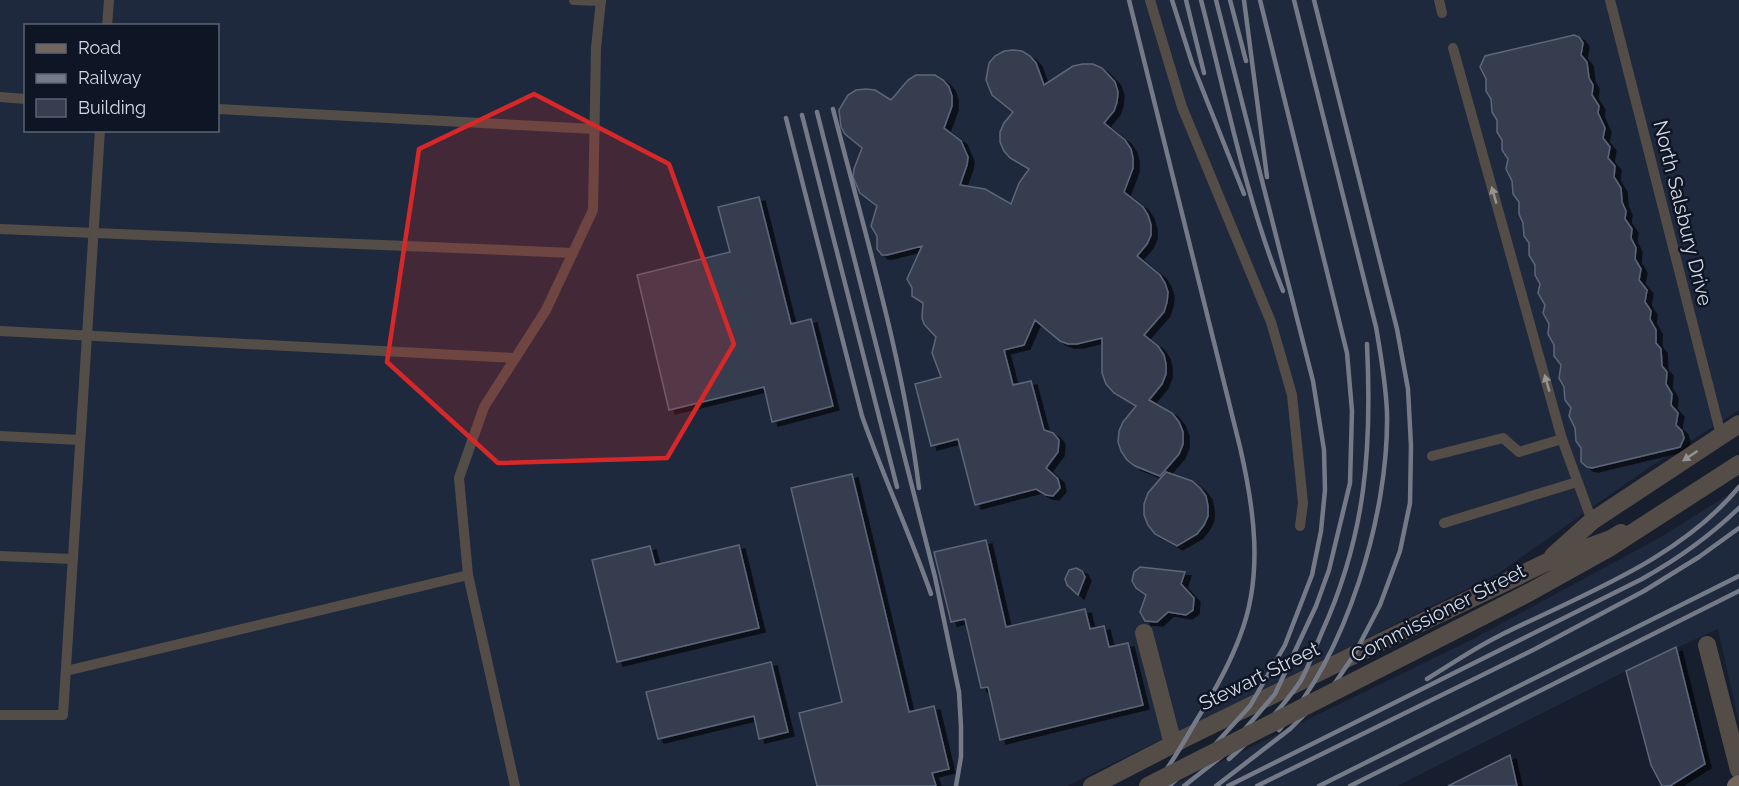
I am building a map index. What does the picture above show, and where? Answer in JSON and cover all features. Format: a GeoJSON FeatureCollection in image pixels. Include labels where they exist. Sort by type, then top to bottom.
{"type":"FeatureCollection","features":[{"type":"Feature","properties":{"kind":"street","name":"Stewart Street"},"geometry":{"type":"LineString","coordinates":[[1545,563],[1592,521],[1739,424]]}},
{"type":"Feature","properties":{"kind":"street","name":"Commissioner Street"},"geometry":{"type":"LineString","coordinates":[[1148,786],[1530,592],[1599,554],[1739,464]]}},
{"type":"Feature","properties":{"kind":"street","name":"Stewart Street"},"geometry":{"type":"LineString","coordinates":[[1092,786],[1173,744],[1545,563],[1611,539],[1739,468]]}},
{"type":"Feature","properties":{"kind":"street"},"geometry":{"type":"LineString","coordinates":[[1144,633],[1173,744]]}},
{"type":"Feature","properties":{"kind":"street"},"geometry":{"type":"LineString","coordinates":[[1707,645],[1739,770]]}},
{"type":"Feature","properties":{"kind":"lane"},"geometry":{"type":"LineString","coordinates":[[107,24],[109,0]]}},
{"type":"Feature","properties":{"kind":"lane"},"geometry":{"type":"LineString","coordinates":[[515,786],[468,575],[459,478],[484,407],[546,310],[593,210],[596,48],[601,1],[574,0]]}},
{"type":"Feature","properties":{"kind":"lane"},"geometry":{"type":"LineString","coordinates":[[1150,0],[1182,107],[1271,322],[1292,395],[1303,503],[1300,526]]}},
{"type":"Feature","properties":{"kind":"lane"},"geometry":{"type":"LineString","coordinates":[[1439,0],[1442,13]]}},
{"type":"Feature","properties":{"kind":"lane","name":"North Salsbury Drive"},"geometry":{"type":"LineString","coordinates":[[1610,0],[1721,435]]}},
{"type":"Feature","properties":{"kind":"lane"},"geometry":{"type":"LineString","coordinates":[[1453,48],[1562,439],[1592,521]]}},
{"type":"Feature","properties":{"kind":"lane"},"geometry":{"type":"LineString","coordinates":[[0,97],[24,99]]}},
{"type":"Feature","properties":{"kind":"lane"},"geometry":{"type":"LineString","coordinates":[[219,109],[595,129]]}},
{"type":"Feature","properties":{"kind":"lane"},"geometry":{"type":"LineString","coordinates":[[0,715],[63,715],[100,132]]}},
{"type":"Feature","properties":{"kind":"lane"},"geometry":{"type":"LineString","coordinates":[[0,229],[573,253]]}},
{"type":"Feature","properties":{"kind":"lane"},"geometry":{"type":"LineString","coordinates":[[0,331],[515,358]]}},
{"type":"Feature","properties":{"kind":"lane"},"geometry":{"type":"LineString","coordinates":[[0,436],[80,440]]}},
{"type":"Feature","properties":{"kind":"lane"},"geometry":{"type":"LineString","coordinates":[[1432,456],[1503,438],[1519,452],[1562,439]]}},
{"type":"Feature","properties":{"kind":"lane"},"geometry":{"type":"LineString","coordinates":[[1444,523],[1577,482]]}},
{"type":"Feature","properties":{"kind":"lane"},"geometry":{"type":"LineString","coordinates":[[0,556],[73,559]]}},
{"type":"Feature","properties":{"kind":"lane"},"geometry":{"type":"LineString","coordinates":[[66,671],[468,575]]}},
{"type":"Feature","properties":{"kind":"highlighted area"},"geometry":{"type":"Polygon","coordinates":[[[534,94],[669,164],[734,344],[667,458],[498,463],[387,362],[419,149],[534,94]]]}},
{"type":"Feature","properties":{"kind":"shaded area"},"geometry":{"type":"Polygon","coordinates":[[[0,0],[1739,0],[1739,410],[1641,473],[1499,573],[1067,786],[0,786],[0,0]]]}},
{"type":"Feature","properties":{"kind":"shaded area"},"geometry":{"type":"Polygon","coordinates":[[[1739,488],[1739,723],[1718,629],[1626,671],[1397,786],[1171,786],[1471,640],[1659,538],[1739,488]]]}},
{"type":"Feature","properties":{"kind":"building"},"geometry":{"type":"Polygon","coordinates":[[[1574,35],[1579,37],[1583,43],[1581,55],[1587,62],[1589,78],[1593,85],[1592,95],[1599,106],[1598,113],[1605,128],[1603,138],[1610,147],[1608,158],[1615,166],[1614,177],[1621,188],[1622,202],[1626,211],[1625,219],[1632,229],[1631,238],[1636,248],[1635,259],[1641,269],[1639,280],[1647,290],[1645,302],[1651,311],[1650,319],[1656,330],[1656,343],[1661,349],[1662,366],[1667,372],[1666,384],[1672,394],[1671,405],[1678,413],[1676,425],[1682,431],[1684,438],[1680,447],[1592,468],[1581,462],[1581,448],[1576,441],[1575,428],[1569,416],[1571,408],[1565,400],[1564,387],[1559,378],[1561,365],[1554,356],[1554,345],[1548,334],[1549,324],[1543,313],[1545,305],[1538,293],[1540,284],[1535,275],[1535,265],[1529,255],[1529,243],[1524,236],[1523,223],[1519,214],[1519,202],[1513,194],[1512,181],[1506,169],[1508,159],[1502,150],[1502,140],[1497,132],[1497,120],[1492,112],[1491,99],[1486,91],[1486,79],[1480,67],[1485,56],[1574,35]]]}},
{"type":"Feature","properties":{"kind":"building"},"geometry":{"type":"Polygon","coordinates":[[[1004,51],[1022,51],[1030,56],[1036,63],[1044,85],[1073,66],[1083,64],[1093,64],[1102,68],[1115,82],[1118,92],[1117,102],[1114,111],[1104,123],[1125,140],[1131,149],[1133,168],[1124,192],[1143,207],[1151,225],[1151,235],[1147,244],[1137,256],[1160,275],[1168,292],[1164,312],[1144,335],[1158,346],[1164,355],[1166,364],[1166,374],[1162,384],[1149,400],[1172,413],[1179,422],[1183,432],[1183,444],[1179,454],[1160,476],[1135,466],[1127,460],[1118,442],[1119,431],[1136,406],[1114,393],[1106,384],[1102,373],[1102,338],[1068,344],[1060,341],[1035,320],[1024,345],[1004,350],[1013,385],[1031,381],[1044,430],[1053,433],[1059,440],[1058,452],[1046,468],[1058,479],[1060,488],[1053,496],[1036,489],[975,505],[958,439],[931,446],[915,384],[941,377],[932,353],[936,337],[924,324],[923,303],[912,296],[912,288],[907,279],[922,246],[887,255],[882,255],[877,249],[877,236],[871,226],[877,206],[860,193],[853,177],[862,148],[845,134],[841,127],[839,110],[848,95],[856,90],[875,90],[891,100],[908,80],[916,75],[935,75],[949,87],[952,96],[952,106],[944,128],[961,141],[968,157],[960,185],[985,189],[1011,204],[1019,183],[1029,169],[1010,158],[1004,151],[1000,142],[1000,132],[1013,112],[992,95],[986,80],[989,63],[995,56],[1004,51]]]}},
{"type":"Feature","properties":{"kind":"building"},"geometry":{"type":"Polygon","coordinates":[[[759,197],[791,324],[811,319],[833,406],[772,422],[764,387],[669,410],[637,275],[730,252],[718,207],[759,197]]]}},
{"type":"Feature","properties":{"kind":"building"},"geometry":{"type":"Polygon","coordinates":[[[1166,472],[1192,481],[1206,496],[1208,506],[1208,516],[1204,525],[1197,534],[1177,546],[1155,534],[1144,515],[1144,504],[1148,493],[1166,472]]]}},
{"type":"Feature","properties":{"kind":"building"},"geometry":{"type":"Polygon","coordinates":[[[852,474],[909,712],[934,706],[949,769],[932,773],[936,786],[817,786],[799,713],[842,702],[791,488],[852,474]]]}},
{"type":"Feature","properties":{"kind":"building"},"geometry":{"type":"Polygon","coordinates":[[[986,540],[1006,627],[1085,609],[1090,629],[1104,626],[1109,647],[1128,643],[1143,705],[1000,740],[988,687],[981,688],[965,619],[951,622],[934,552],[986,540]]]}},
{"type":"Feature","properties":{"kind":"building"},"geometry":{"type":"Polygon","coordinates":[[[739,545],[759,628],[617,662],[592,560],[650,546],[655,565],[739,545]]]}},
{"type":"Feature","properties":{"kind":"building"},"geometry":{"type":"Polygon","coordinates":[[[1140,567],[1185,572],[1181,584],[1194,598],[1193,610],[1186,615],[1168,612],[1157,622],[1145,621],[1140,612],[1146,595],[1136,588],[1132,581],[1134,572],[1140,567]]]}},
{"type":"Feature","properties":{"kind":"building"},"geometry":{"type":"Polygon","coordinates":[[[1076,568],[1082,571],[1085,577],[1078,595],[1067,585],[1065,579],[1069,570],[1076,568]]]}},
{"type":"Feature","properties":{"kind":"building"},"geometry":{"type":"Polygon","coordinates":[[[1676,647],[1705,764],[1670,786],[1662,786],[1651,765],[1626,671],[1676,647]]]}},
{"type":"Feature","properties":{"kind":"building"},"geometry":{"type":"Polygon","coordinates":[[[771,662],[788,732],[759,739],[754,716],[658,739],[646,692],[771,662]]]}},
{"type":"Feature","properties":{"kind":"building"},"geometry":{"type":"Polygon","coordinates":[[[1510,755],[1517,786],[1448,786],[1510,755]]]}},
{"type":"Feature","properties":{"kind":"railway"},"geometry":{"type":"LineString","coordinates":[[1129,0],[1240,447],[1249,494],[1254,542],[1252,589],[1236,647],[1208,701],[1154,786]]}},
{"type":"Feature","properties":{"kind":"railway"},"geometry":{"type":"LineString","coordinates":[[1172,0],[1192,63],[1244,194]]}},
{"type":"Feature","properties":{"kind":"railway"},"geometry":{"type":"LineString","coordinates":[[1186,0],[1204,73]]}},
{"type":"Feature","properties":{"kind":"railway"},"geometry":{"type":"LineString","coordinates":[[1201,0],[1247,184],[1283,291]]}},
{"type":"Feature","properties":{"kind":"railway"},"geometry":{"type":"LineString","coordinates":[[1169,786],[1210,750],[1250,706],[1285,645],[1312,575],[1321,531],[1325,490],[1324,450],[1313,381],[1216,0]]}},
{"type":"Feature","properties":{"kind":"railway"},"geometry":{"type":"LineString","coordinates":[[1230,0],[1246,61]]}},
{"type":"Feature","properties":{"kind":"railway"},"geometry":{"type":"LineString","coordinates":[[1244,0],[1267,177]]}},
{"type":"Feature","properties":{"kind":"railway"},"geometry":{"type":"LineString","coordinates":[[1184,786],[1222,756],[1275,694],[1316,606],[1329,570],[1350,483],[1352,411],[1347,353],[1260,0]]}},
{"type":"Feature","properties":{"kind":"railway"},"geometry":{"type":"LineString","coordinates":[[1279,730],[1303,699],[1325,663],[1344,623],[1359,581],[1372,538],[1381,494],[1386,453],[1387,413],[1376,327],[1294,0]]}},
{"type":"Feature","properties":{"kind":"railway"},"geometry":{"type":"LineString","coordinates":[[1216,786],[1290,729],[1333,686],[1354,655],[1380,605],[1400,551],[1410,503],[1411,446],[1408,389],[1397,329],[1314,0]]}},
{"type":"Feature","properties":{"kind":"railway"},"geometry":{"type":"LineString","coordinates":[[833,109],[893,344],[919,488]]}},
{"type":"Feature","properties":{"kind":"railway"},"geometry":{"type":"LineString","coordinates":[[817,112],[935,577],[959,692],[961,757],[956,786]]}},
{"type":"Feature","properties":{"kind":"railway"},"geometry":{"type":"LineString","coordinates":[[802,115],[897,487]]}},
{"type":"Feature","properties":{"kind":"railway"},"geometry":{"type":"LineString","coordinates":[[786,118],[862,416],[931,594]]}},
{"type":"Feature","properties":{"kind":"railway"},"geometry":{"type":"LineString","coordinates":[[1229,759],[1267,723],[1300,682],[1337,596],[1357,526],[1363,491],[1368,420],[1367,344]]}},
{"type":"Feature","properties":{"kind":"railway"},"geometry":{"type":"LineString","coordinates":[[1427,679],[1488,642],[1594,591],[1658,556],[1687,536],[1739,487]]}},
{"type":"Feature","properties":{"kind":"railway"},"geometry":{"type":"LineString","coordinates":[[1228,786],[1642,579],[1693,547],[1739,508]]}},
{"type":"Feature","properties":{"kind":"railway"},"geometry":{"type":"LineString","coordinates":[[1257,786],[1535,649],[1644,591],[1699,557],[1739,528]]}},
{"type":"Feature","properties":{"kind":"railway"},"geometry":{"type":"LineString","coordinates":[[1319,786],[1739,576]]}},
{"type":"Feature","properties":{"kind":"railway"},"geometry":{"type":"LineString","coordinates":[[1350,786],[1739,591]]}}]}
